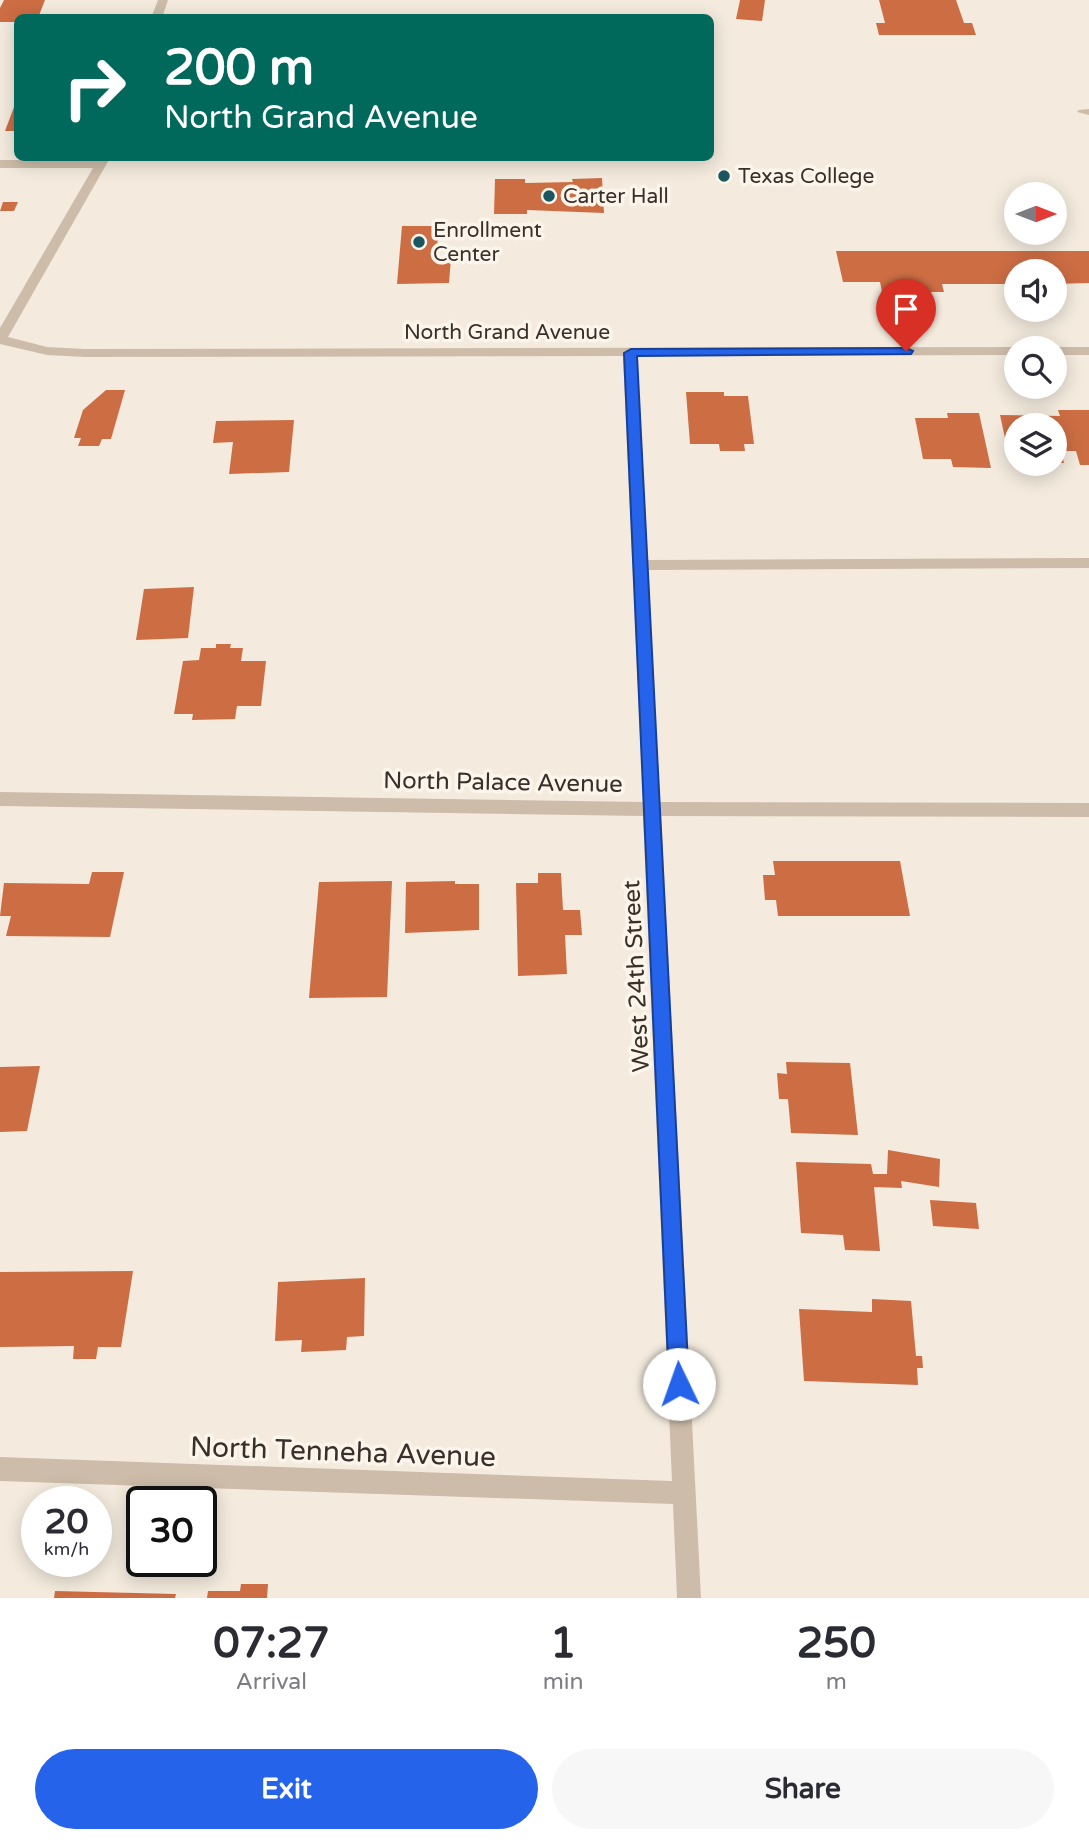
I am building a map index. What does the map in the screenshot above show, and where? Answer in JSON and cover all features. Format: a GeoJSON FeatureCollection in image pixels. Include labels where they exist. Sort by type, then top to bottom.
{"type":"FeatureCollection","features":[{"type":"Feature","properties":{"kind":"street"},"geometry":{"type":"LineString","coordinates":[[0,164],[103,161]]}},
{"type":"Feature","properties":{"kind":"street"},"geometry":{"type":"LineString","coordinates":[[0,339],[103,161]]}},
{"type":"Feature","properties":{"kind":"street","name":"North Grand Avenue"},"geometry":{"type":"LineString","coordinates":[[0,339],[47,351],[85,353],[1004,351]]}},
{"type":"Feature","properties":{"kind":"street"},"geometry":{"type":"LineString","coordinates":[[1067,351],[1089,351]]}},
{"type":"Feature","properties":{"kind":"street","name":"West 24th Street"},"geometry":{"type":"LineString","coordinates":[[631,353],[689,1598]]}},
{"type":"Feature","properties":{"kind":"street"},"geometry":{"type":"LineString","coordinates":[[641,565],[1089,563]]}},
{"type":"Feature","properties":{"kind":"street","name":"North Palace Avenue"},"geometry":{"type":"LineString","coordinates":[[0,799],[653,809],[1089,810]]}},
{"type":"Feature","properties":{"kind":"street","name":"North Tenneha Avenue"},"geometry":{"type":"LineString","coordinates":[[0,1469],[684,1493]]}},
{"type":"Feature","properties":{"kind":"building"},"geometry":{"type":"Polygon","coordinates":[[[4,0],[45,0],[40,14],[14,14],[14,22],[0,22],[0,8],[4,0]]]}},
{"type":"Feature","properties":{"kind":"building"},"geometry":{"type":"Polygon","coordinates":[[[740,0],[765,0],[762,21],[736,19],[740,0]]]}},
{"type":"Feature","properties":{"kind":"building"},"geometry":{"type":"Polygon","coordinates":[[[879,0],[956,0],[964,23],[972,23],[976,35],[879,35],[876,23],[885,23],[879,0]]]}},
{"type":"Feature","properties":{"kind":"building"},"geometry":{"type":"Polygon","coordinates":[[[14,107],[14,131],[5,131],[14,107]]]}},
{"type":"Feature","properties":{"kind":"building","name":"Carter Hall"},"geometry":{"type":"Polygon","coordinates":[[[602,178],[604,213],[527,210],[527,214],[494,214],[495,179],[525,179],[525,183],[573,182],[572,179],[602,178]]]}},
{"type":"Feature","properties":{"kind":"building"},"geometry":{"type":"Polygon","coordinates":[[[3,202],[18,202],[14,211],[0,211],[3,202]]]}},
{"type":"Feature","properties":{"kind":"building","name":"Enrollment Center"},"geometry":{"type":"Polygon","coordinates":[[[402,226],[439,226],[436,258],[451,258],[449,283],[397,284],[402,226]]]}},
{"type":"Feature","properties":{"kind":"building"},"geometry":{"type":"Polygon","coordinates":[[[836,251],[1089,251],[1089,283],[1067,284],[1067,259],[1004,259],[1004,284],[942,284],[944,292],[882,292],[880,282],[843,282],[836,251]]]}},
{"type":"Feature","properties":{"kind":"building"},"geometry":{"type":"Polygon","coordinates":[[[106,390],[125,390],[111,439],[102,439],[99,446],[78,446],[81,438],[74,438],[83,410],[106,390]]]}},
{"type":"Feature","properties":{"kind":"building"},"geometry":{"type":"Polygon","coordinates":[[[686,392],[724,392],[724,396],[748,396],[754,444],[744,444],[745,451],[720,451],[719,444],[690,444],[686,392]]]}},
{"type":"Feature","properties":{"kind":"building"},"geometry":{"type":"Polygon","coordinates":[[[1058,410],[1089,410],[1089,465],[1080,465],[1076,451],[1067,451],[1067,413],[1059,413],[1058,410]]]}},
{"type":"Feature","properties":{"kind":"building"},"geometry":{"type":"Polygon","coordinates":[[[947,413],[979,413],[991,468],[953,467],[951,459],[923,459],[915,418],[948,418],[947,413]]]}},
{"type":"Feature","properties":{"kind":"building"},"geometry":{"type":"Polygon","coordinates":[[[1000,415],[1004,415],[1004,434],[1000,415]]]}},
{"type":"Feature","properties":{"kind":"building"},"geometry":{"type":"Polygon","coordinates":[[[294,420],[289,472],[229,474],[233,442],[213,443],[216,421],[294,420]]]}},
{"type":"Feature","properties":{"kind":"building"},"geometry":{"type":"Polygon","coordinates":[[[194,587],[188,638],[136,640],[144,589],[194,587]]]}},
{"type":"Feature","properties":{"kind":"building"},"geometry":{"type":"Polygon","coordinates":[[[216,644],[231,644],[230,648],[243,648],[241,661],[266,661],[261,706],[237,706],[235,719],[192,720],[193,714],[174,714],[183,661],[199,660],[201,648],[216,648],[216,644]]]}},
{"type":"Feature","properties":{"kind":"building"},"geometry":{"type":"Polygon","coordinates":[[[773,861],[900,861],[910,916],[778,916],[776,900],[765,900],[763,875],[775,875],[773,861]]]}},
{"type":"Feature","properties":{"kind":"building"},"geometry":{"type":"Polygon","coordinates":[[[92,872],[124,872],[110,937],[6,936],[11,916],[0,916],[4,883],[89,884],[92,872]]]}},
{"type":"Feature","properties":{"kind":"building"},"geometry":{"type":"Polygon","coordinates":[[[538,873],[561,873],[563,910],[580,910],[582,935],[565,935],[567,974],[518,976],[516,883],[538,883],[538,873]]]}},
{"type":"Feature","properties":{"kind":"building"},"geometry":{"type":"Polygon","coordinates":[[[392,881],[387,997],[309,998],[319,882],[392,881]]]}},
{"type":"Feature","properties":{"kind":"building"},"geometry":{"type":"Polygon","coordinates":[[[455,881],[455,884],[479,884],[479,930],[405,933],[406,882],[455,881]]]}},
{"type":"Feature","properties":{"kind":"building"},"geometry":{"type":"Polygon","coordinates":[[[786,1062],[850,1063],[858,1135],[791,1133],[788,1099],[779,1099],[777,1073],[787,1074],[786,1062]]]}},
{"type":"Feature","properties":{"kind":"building"},"geometry":{"type":"Polygon","coordinates":[[[40,1066],[27,1131],[0,1132],[0,1067],[40,1066]]]}},
{"type":"Feature","properties":{"kind":"building"},"geometry":{"type":"Polygon","coordinates":[[[888,1150],[940,1159],[939,1187],[901,1181],[902,1188],[874,1187],[880,1251],[845,1250],[843,1235],[801,1233],[796,1162],[871,1164],[873,1174],[887,1174],[888,1150]]]}},
{"type":"Feature","properties":{"kind":"building"},"geometry":{"type":"Polygon","coordinates":[[[930,1200],[976,1203],[979,1229],[933,1226],[930,1200]]]}},
{"type":"Feature","properties":{"kind":"building"},"geometry":{"type":"Polygon","coordinates":[[[133,1271],[121,1347],[98,1347],[96,1359],[73,1359],[74,1346],[0,1347],[0,1272],[133,1271]]]}},
{"type":"Feature","properties":{"kind":"building"},"geometry":{"type":"Polygon","coordinates":[[[365,1278],[364,1336],[347,1337],[346,1350],[301,1352],[302,1340],[275,1341],[278,1282],[365,1278]]]}},
{"type":"Feature","properties":{"kind":"building"},"geometry":{"type":"Polygon","coordinates":[[[872,1299],[911,1301],[916,1356],[922,1356],[923,1368],[917,1368],[918,1385],[804,1381],[799,1309],[872,1312],[872,1299]]]}},
{"type":"Feature","properties":{"kind":"building"},"geometry":{"type":"Polygon","coordinates":[[[241,1584],[268,1584],[267,1598],[207,1598],[208,1591],[240,1591],[241,1584]]]}},
{"type":"Feature","properties":{"kind":"building"},"geometry":{"type":"Polygon","coordinates":[[[55,1591],[176,1594],[175,1598],[54,1598],[55,1591]]]}},
{"type":"Feature","properties":{"kind":"place","name":"Texas College"},"geometry":{"type":"Point","coordinates":[724,176]}},
{"type":"Feature","properties":{"kind":"place","name":"Carter Hall"},"geometry":{"type":"Point","coordinates":[549,196]}},
{"type":"Feature","properties":{"kind":"place","name":"Enrollment Center"},"geometry":{"type":"Point","coordinates":[419,242]}},
{"type":"Feature","properties":{"kind":"route"},"geometry":{"type":"LineString","coordinates":[[679,1384],[631,353],[906,351]]}}]}
